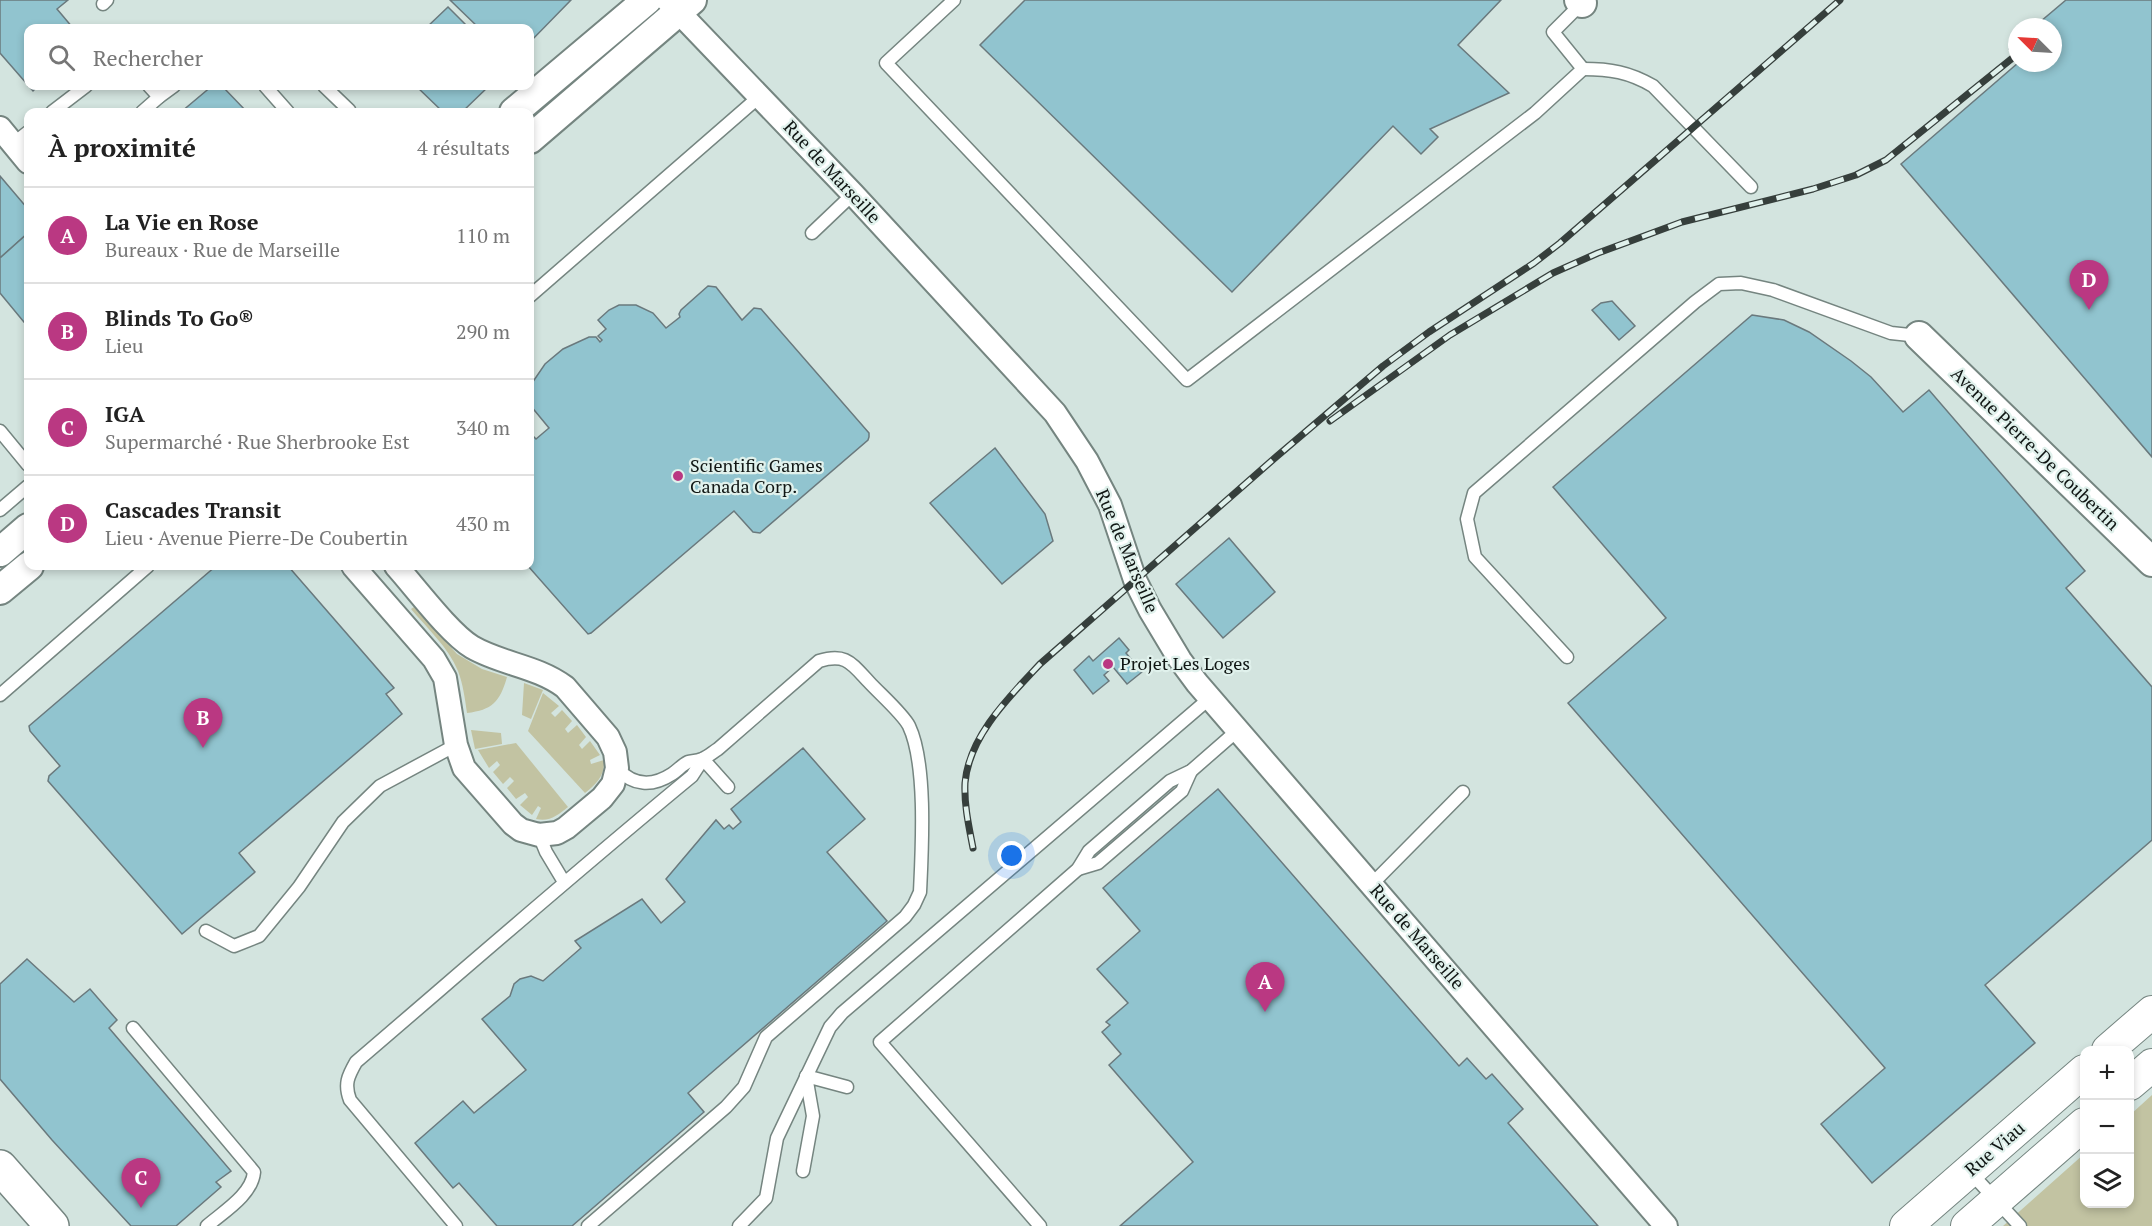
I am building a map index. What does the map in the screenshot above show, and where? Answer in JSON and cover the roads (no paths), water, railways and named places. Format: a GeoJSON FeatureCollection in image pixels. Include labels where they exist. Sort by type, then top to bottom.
{"type":"FeatureCollection","features":[{"type":"Feature","properties":{"kind":"main road"},"geometry":{"type":"LineString","coordinates":[[2113,1046],[2152,1012]]}},
{"type":"Feature","properties":{"kind":"main road"},"geometry":{"type":"LineString","coordinates":[[2134,1081],[2152,1065]]}},
{"type":"Feature","properties":{"kind":"main road","name":"Rue Viau"},"geometry":{"type":"LineString","coordinates":[[1906,1226],[2080,1075]]}},
{"type":"Feature","properties":{"kind":"main road"},"geometry":{"type":"LineString","coordinates":[[1968,1226],[2080,1128]]}},
{"type":"Feature","properties":{"kind":"main road"},"geometry":{"type":"LineString","coordinates":[[0,1167],[52,1226]]}},
{"type":"Feature","properties":{"kind":"street"},"geometry":{"type":"LineString","coordinates":[[519,108],[646,0]]}},
{"type":"Feature","properties":{"kind":"street"},"geometry":{"type":"LineString","coordinates":[[534,135],[679,4]]}},
{"type":"Feature","properties":{"kind":"street","name":"Rue de Marseille"},"geometry":{"type":"LineString","coordinates":[[679,4],[760,96],[1038,392],[1071,435],[1110,505],[1136,580],[1150,610],[1180,660],[1210,698],[1666,1226]]}},
{"type":"Feature","properties":{"kind":"street"},"geometry":{"type":"LineString","coordinates":[[14,135],[24,154]]}},
{"type":"Feature","properties":{"kind":"street","name":"Avenue Pierre-De Coubertin"},"geometry":{"type":"LineString","coordinates":[[1919,336],[2152,562]]}},
{"type":"Feature","properties":{"kind":"street"},"geometry":{"type":"LineString","coordinates":[[0,552],[24,531]]}},
{"type":"Feature","properties":{"kind":"street"},"geometry":{"type":"LineString","coordinates":[[0,590],[24,570]]}},
{"type":"Feature","properties":{"kind":"street"},"geometry":{"type":"LineString","coordinates":[[356,570],[434,659],[445,678],[456,745],[464,768],[506,818],[521,830],[549,835],[566,828],[613,784],[617,768],[615,752],[608,737],[565,687],[549,676],[482,652],[464,642],[400,570]]}},
{"type":"Feature","properties":{"kind":"lane"},"geometry":{"type":"LineString","coordinates":[[954,0],[886,63],[1186,380],[1535,113],[1582,69],[1604,69],[1636,76],[1653,86],[1751,187]]}},
{"type":"Feature","properties":{"kind":"lane"},"geometry":{"type":"LineString","coordinates":[[1580,2],[1553,32],[1582,69]]}},
{"type":"Feature","properties":{"kind":"lane"},"geometry":{"type":"LineString","coordinates":[[57,108],[81,90]]}},
{"type":"Feature","properties":{"kind":"lane"},"geometry":{"type":"LineString","coordinates":[[153,90],[159,97]]}},
{"type":"Feature","properties":{"kind":"lane"},"geometry":{"type":"LineString","coordinates":[[147,108],[169,90]]}},
{"type":"Feature","properties":{"kind":"lane"},"geometry":{"type":"LineString","coordinates":[[269,90],[284,108]]}},
{"type":"Feature","properties":{"kind":"lane"},"geometry":{"type":"LineString","coordinates":[[328,90],[347,108]]}},
{"type":"Feature","properties":{"kind":"lane"},"geometry":{"type":"LineString","coordinates":[[534,293],[760,96]]}},
{"type":"Feature","properties":{"kind":"lane"},"geometry":{"type":"LineString","coordinates":[[812,233],[853,194]]}},
{"type":"Feature","properties":{"kind":"lane"},"geometry":{"type":"LineString","coordinates":[[1567,657],[1475,557],[1467,519],[1474,493],[1695,302],[1719,284],[1741,283],[1773,290],[1891,333],[1919,336]]}},
{"type":"Feature","properties":{"kind":"lane"},"geometry":{"type":"LineString","coordinates":[[1,436],[24,461]]}},
{"type":"Feature","properties":{"kind":"lane"},"geometry":{"type":"LineString","coordinates":[[0,510],[24,489]]}},
{"type":"Feature","properties":{"kind":"lane"},"geometry":{"type":"LineString","coordinates":[[0,695],[143,570]]}},
{"type":"Feature","properties":{"kind":"lane"},"geometry":{"type":"LineString","coordinates":[[588,1226],[726,1107],[744,1087],[766,1037],[905,917],[920,892],[920,783],[916,752],[908,725],[849,660],[830,658],[819,662],[718,749],[703,759],[687,763],[658,781],[647,784],[633,781],[617,768]]}},
{"type":"Feature","properties":{"kind":"lane"},"geometry":{"type":"LineString","coordinates":[[739,1226],[766,1198],[777,1138],[830,1027],[842,1013],[1210,698]]}},
{"type":"Feature","properties":{"kind":"lane"},"geometry":{"type":"LineString","coordinates":[[1040,1226],[880,1042],[1078,869],[1098,863],[1182,791],[1191,771],[1238,730]]}},
{"type":"Feature","properties":{"kind":"lane"},"geometry":{"type":"LineString","coordinates":[[206,931],[234,946],[259,936],[299,887],[343,822],[380,786],[456,745]]}},
{"type":"Feature","properties":{"kind":"lane"},"geometry":{"type":"LineString","coordinates":[[703,759],[728,787]]}},
{"type":"Feature","properties":{"kind":"lane"},"geometry":{"type":"LineString","coordinates":[[456,1226],[350,1100],[346,1089],[347,1078],[356,1062],[564,882],[692,776],[703,759]]}},
{"type":"Feature","properties":{"kind":"lane"},"geometry":{"type":"LineString","coordinates":[[1372,884],[1463,792]]}},
{"type":"Feature","properties":{"kind":"lane"},"geometry":{"type":"LineString","coordinates":[[539,835],[564,882]]}},
{"type":"Feature","properties":{"kind":"lane"},"geometry":{"type":"LineString","coordinates":[[132,1028],[254,1172],[254,1180],[243,1195],[207,1226]]}},
{"type":"Feature","properties":{"kind":"lane"},"geometry":{"type":"LineString","coordinates":[[806,1076],[847,1088]]}},
{"type":"Feature","properties":{"kind":"lane"},"geometry":{"type":"LineString","coordinates":[[803,1171],[813,1116],[806,1076]]}},
{"type":"Feature","properties":{"kind":"lane"},"geometry":{"type":"LineString","coordinates":[[1970,1171],[2020,1226]]}},
{"type":"Feature","properties":{"kind":"railway"},"geometry":{"type":"LineString","coordinates":[[973,848],[967,816],[965,783],[974,749],[992,718],[1040,664],[1383,366],[1560,243],[1840,0]]}},
{"type":"Feature","properties":{"kind":"railway"},"geometry":{"type":"LineString","coordinates":[[1330,421],[1450,335],[1553,273],[1598,253],[1682,222],[1813,189],[1856,175],[1886,160],[2008,62]]}},
{"type":"Feature","properties":{"kind":"place","name":"Cascades Transit"},"geometry":{"type":"Point","coordinates":[2089,310]}},
{"type":"Feature","properties":{"kind":"place","name":"Scientific Games Canada Corp."},"geometry":{"type":"Point","coordinates":[678,476]}},
{"type":"Feature","properties":{"kind":"place","name":"Projet Les Loges"},"geometry":{"type":"Point","coordinates":[1108,664]}},
{"type":"Feature","properties":{"kind":"place","name":"Blinds To Go®"},"geometry":{"type":"Point","coordinates":[203,748]}},
{"type":"Feature","properties":{"kind":"place","name":"La Vie en Rose"},"geometry":{"type":"Point","coordinates":[1265,1012]}},
{"type":"Feature","properties":{"kind":"place","name":"IGA"},"geometry":{"type":"Point","coordinates":[141,1208]}}]}
